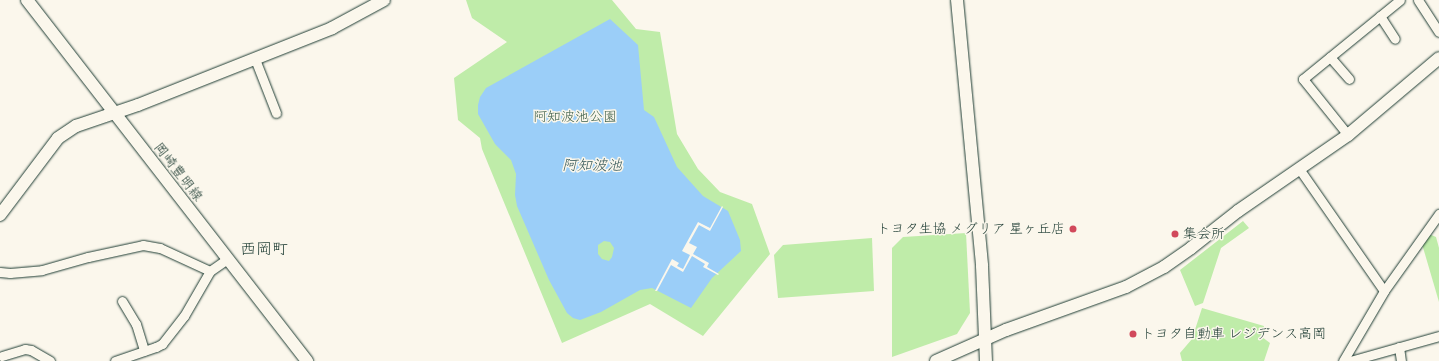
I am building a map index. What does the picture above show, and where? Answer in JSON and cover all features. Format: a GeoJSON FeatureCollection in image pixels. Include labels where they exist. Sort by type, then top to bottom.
{"type":"FeatureCollection","features":[{"type":"Feature","properties":{"kind":"street","name":"岡崎豊明線"},"geometry":{"type":"LineString","coordinates":[[27,0],[307,361]]}},
{"type":"Feature","properties":{"kind":"street"},"geometry":{"type":"LineString","coordinates":[[0,215],[58,138],[76,126],[114,113],[332,28],[384,0]]}},
{"type":"Feature","properties":{"kind":"street"},"geometry":{"type":"LineString","coordinates":[[958,0],[982,266],[986,361]]}},
{"type":"Feature","properties":{"kind":"street"},"geometry":{"type":"LineString","coordinates":[[1348,135],[1302,79],[1400,0]]}},
{"type":"Feature","properties":{"kind":"street"},"geometry":{"type":"LineString","coordinates":[[1418,0],[1439,32]]}},
{"type":"Feature","properties":{"kind":"street"},"geometry":{"type":"LineString","coordinates":[[1380,16],[1395,39]]}},
{"type":"Feature","properties":{"kind":"street"},"geometry":{"type":"LineString","coordinates":[[1330,57],[1349,79]]}},
{"type":"Feature","properties":{"kind":"street"},"geometry":{"type":"LineString","coordinates":[[936,361],[1006,330],[1126,287],[1164,267],[1238,211],[1300,170],[1348,135],[1439,58]]}},
{"type":"Feature","properties":{"kind":"street"},"geometry":{"type":"LineString","coordinates":[[255,59],[276,112]]}},
{"type":"Feature","properties":{"kind":"street"},"geometry":{"type":"LineString","coordinates":[[1300,170],[1384,292]]}},
{"type":"Feature","properties":{"kind":"street"},"geometry":{"type":"LineString","coordinates":[[1343,361],[1384,292],[1439,214]]}},
{"type":"Feature","properties":{"kind":"street"},"geometry":{"type":"LineString","coordinates":[[0,272],[10,273],[42,270],[88,257],[142,245],[160,248],[210,271]]}},
{"type":"Feature","properties":{"kind":"street"},"geometry":{"type":"LineString","coordinates":[[115,361],[162,344],[184,316],[210,271],[227,259]]}},
{"type":"Feature","properties":{"kind":"street"},"geometry":{"type":"LineString","coordinates":[[122,302],[136,324],[144,351]]}},
{"type":"Feature","properties":{"kind":"street"},"geometry":{"type":"LineString","coordinates":[[1350,361],[1439,336]]}},
{"type":"Feature","properties":{"kind":"street"},"geometry":{"type":"LineString","coordinates":[[1399,347],[1401,361]]}},
{"type":"Feature","properties":{"kind":"street"},"geometry":{"type":"LineString","coordinates":[[2,357],[25,349],[31,350],[50,361]]}},
{"type":"Feature","properties":{"kind":"green space","name":"阿知波池"},"geometry":{"type":"Polygon","coordinates":[[[466,0],[612,0],[636,29],[660,32],[677,134],[698,169],[720,192],[752,204],[770,254],[703,336],[650,304],[562,343],[482,149],[480,138],[458,120],[454,78],[507,42],[472,18],[466,0]]]}},
{"type":"Feature","properties":{"kind":"green space"},"geometry":{"type":"Polygon","coordinates":[[[1243,221],[1249,228],[1221,248],[1203,303],[1195,306],[1180,270],[1243,221]]]}},
{"type":"Feature","properties":{"kind":"green space"},"geometry":{"type":"Polygon","coordinates":[[[966,233],[970,313],[957,334],[892,357],[892,248],[903,237],[966,233]]]}},
{"type":"Feature","properties":{"kind":"green space"},"geometry":{"type":"Polygon","coordinates":[[[1429,234],[1436,237],[1439,248],[1439,302],[1422,244],[1429,234]]]}},
{"type":"Feature","properties":{"kind":"green space"},"geometry":{"type":"Polygon","coordinates":[[[872,238],[874,291],[778,298],[774,255],[783,245],[872,238]]]}},
{"type":"Feature","properties":{"kind":"green space"},"geometry":{"type":"Polygon","coordinates":[[[1202,308],[1264,326],[1262,337],[1270,343],[1264,361],[1182,361],[1180,353],[1192,339],[1202,308]]]}},
{"type":"Feature","properties":{"kind":"water","name":"阿知波池"},"geometry":{"type":"Polygon","coordinates":[[[610,19],[638,45],[644,110],[654,117],[677,167],[703,196],[728,211],[740,240],[741,251],[712,278],[691,308],[652,288],[640,290],[601,312],[580,320],[573,318],[567,313],[549,280],[517,206],[515,195],[516,174],[511,160],[495,144],[478,114],[480,97],[486,88],[610,19]],[[604,241],[598,245],[598,254],[602,259],[609,261],[612,257],[614,248],[610,242],[604,241]]]}},
{"type":"Feature","properties":{"kind":"pier"},"geometry":{"type":"Polygon","coordinates":[[[722,206],[723,207],[710,231],[699,225],[689,243],[697,247],[693,254],[709,263],[707,267],[719,274],[718,275],[703,267],[705,264],[692,256],[683,272],[671,265],[657,291],[655,291],[672,259],[679,263],[677,266],[683,269],[690,255],[682,251],[698,222],[710,228],[722,206]]]}},
{"type":"Feature","properties":{"kind":"place","name":"トヨタ生協 メグリア 星ヶ丘店"},"geometry":{"type":"Point","coordinates":[1073,229]}},
{"type":"Feature","properties":{"kind":"place","name":"集会所"},"geometry":{"type":"Point","coordinates":[1175,234]}},
{"type":"Feature","properties":{"kind":"place","name":"トヨタ自動車 レジデンス高岡"},"geometry":{"type":"Point","coordinates":[1133,334]}},
{"type":"Feature","properties":{"kind":"district","name":"西岡町"},"geometry":{"type":"Point","coordinates":[264,249]}},
{"type":"Feature","properties":{"kind":"park label","name":"阿知波池公園"},"geometry":{"type":"Point","coordinates":[575,117]}}]}
